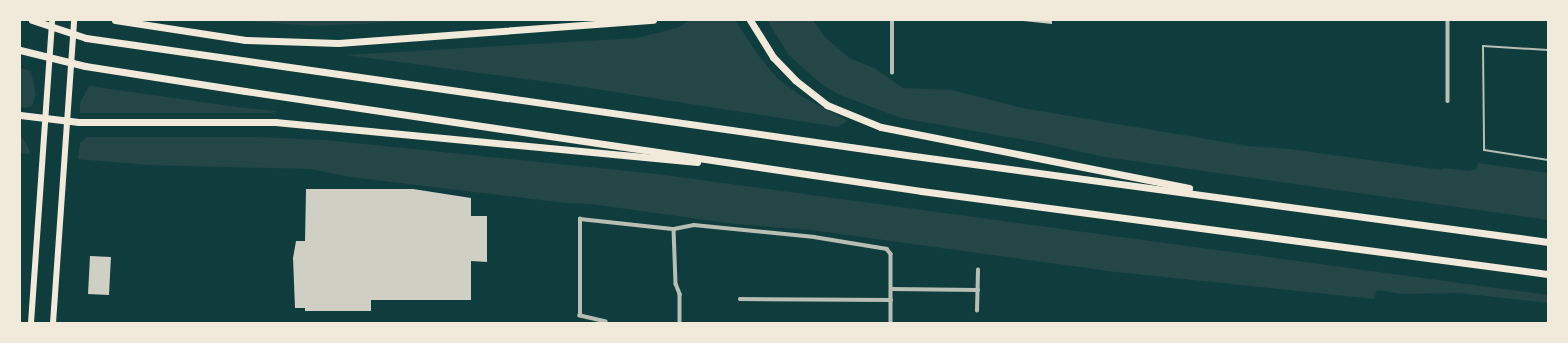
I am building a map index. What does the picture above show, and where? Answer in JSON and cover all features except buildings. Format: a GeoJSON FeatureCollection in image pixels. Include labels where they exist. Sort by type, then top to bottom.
{"type":"FeatureCollection","features":[{"type":"Feature","properties":{"kind":"highway"},"geometry":{"type":"LineString","coordinates":[[32,20],[86,38],[914,156],[1548,242]]}},
{"type":"Feature","properties":{"kind":"highway"},"geometry":{"type":"LineString","coordinates":[[114,20],[245,40],[338,43],[653,20]]}},
{"type":"Feature","properties":{"kind":"highway"},"geometry":{"type":"LineString","coordinates":[[750,20],[773,57],[795,80],[827,105],[881,127],[1254,201]]}},
{"type":"Feature","properties":{"kind":"highway"},"geometry":{"type":"LineString","coordinates":[[20,50],[85,66],[207,85],[990,201],[1548,274]]}},
{"type":"Feature","properties":{"kind":"highway"},"geometry":{"type":"LineString","coordinates":[[20,115],[67,121],[275,122],[381,130],[524,147],[759,167]]}},
{"type":"Feature","properties":{"kind":"main road"},"geometry":{"type":"LineString","coordinates":[[31,323],[52,20]]}},
{"type":"Feature","properties":{"kind":"main road"},"geometry":{"type":"LineString","coordinates":[[53,323],[74,20]]}},
{"type":"Feature","properties":{"kind":"street"},"geometry":{"type":"LineString","coordinates":[[892,20],[892,73]]}},
{"type":"Feature","properties":{"kind":"street"},"geometry":{"type":"LineString","coordinates":[[1448,20],[1448,101]]}},
{"type":"Feature","properties":{"kind":"street"},"geometry":{"type":"LineString","coordinates":[[606,322],[580,316],[580,219],[674,228],[694,225],[814,237],[883,247],[889,251],[892,289],[891,323]]}},
{"type":"Feature","properties":{"kind":"street"},"geometry":{"type":"LineString","coordinates":[[674,228],[676,284],[680,294],[680,323]]}},
{"type":"Feature","properties":{"kind":"street"},"geometry":{"type":"LineString","coordinates":[[978,270],[978,311]]}},
{"type":"Feature","properties":{"kind":"street"},"geometry":{"type":"LineString","coordinates":[[892,289],[978,290]]}},
{"type":"Feature","properties":{"kind":"street"},"geometry":{"type":"LineString","coordinates":[[740,299],[892,300]]}},
{"type":"Feature","properties":{"kind":"lane"},"geometry":{"type":"LineString","coordinates":[[1548,50],[1483,46],[1484,150],[1548,160]]}},
{"type":"Feature","properties":{"kind":"shaded area"},"geometry":{"type":"Polygon","coordinates":[[[232,20],[435,20],[316,26],[232,20]]]}},
{"type":"Feature","properties":{"kind":"shaded area"},"geometry":{"type":"Polygon","coordinates":[[[690,20],[735,20],[758,55],[777,78],[801,96],[848,121],[838,127],[570,85],[347,55],[637,38],[677,28],[690,20]]]}},
{"type":"Feature","properties":{"kind":"shaded area"},"geometry":{"type":"Polygon","coordinates":[[[767,20],[813,20],[824,36],[849,58],[874,68],[903,88],[952,90],[1022,108],[1248,146],[1289,149],[1442,170],[1443,168],[1469,171],[1477,169],[1478,163],[1548,173],[1548,220],[1105,157],[1037,142],[901,118],[840,95],[821,84],[788,54],[767,20]]]}},
{"type":"Feature","properties":{"kind":"shaded area"},"geometry":{"type":"Polygon","coordinates":[[[20,68],[31,71],[36,94],[32,106],[27,108],[20,107],[20,68]]]}},
{"type":"Feature","properties":{"kind":"shaded area"},"geometry":{"type":"Polygon","coordinates":[[[89,86],[237,107],[277,111],[274,113],[80,113],[80,103],[89,86]]]}},
{"type":"Feature","properties":{"kind":"shaded area"},"geometry":{"type":"Polygon","coordinates":[[[21,136],[29,149],[30,154],[20,153],[21,136]]]}},
{"type":"Feature","properties":{"kind":"shaded area"},"geometry":{"type":"Polygon","coordinates":[[[87,137],[256,137],[325,140],[657,174],[1548,295],[1548,303],[1459,293],[1402,294],[1377,290],[1374,299],[1116,272],[811,230],[735,224],[591,204],[565,203],[350,177],[310,169],[148,165],[78,159],[80,143],[87,137]]]}}]}
